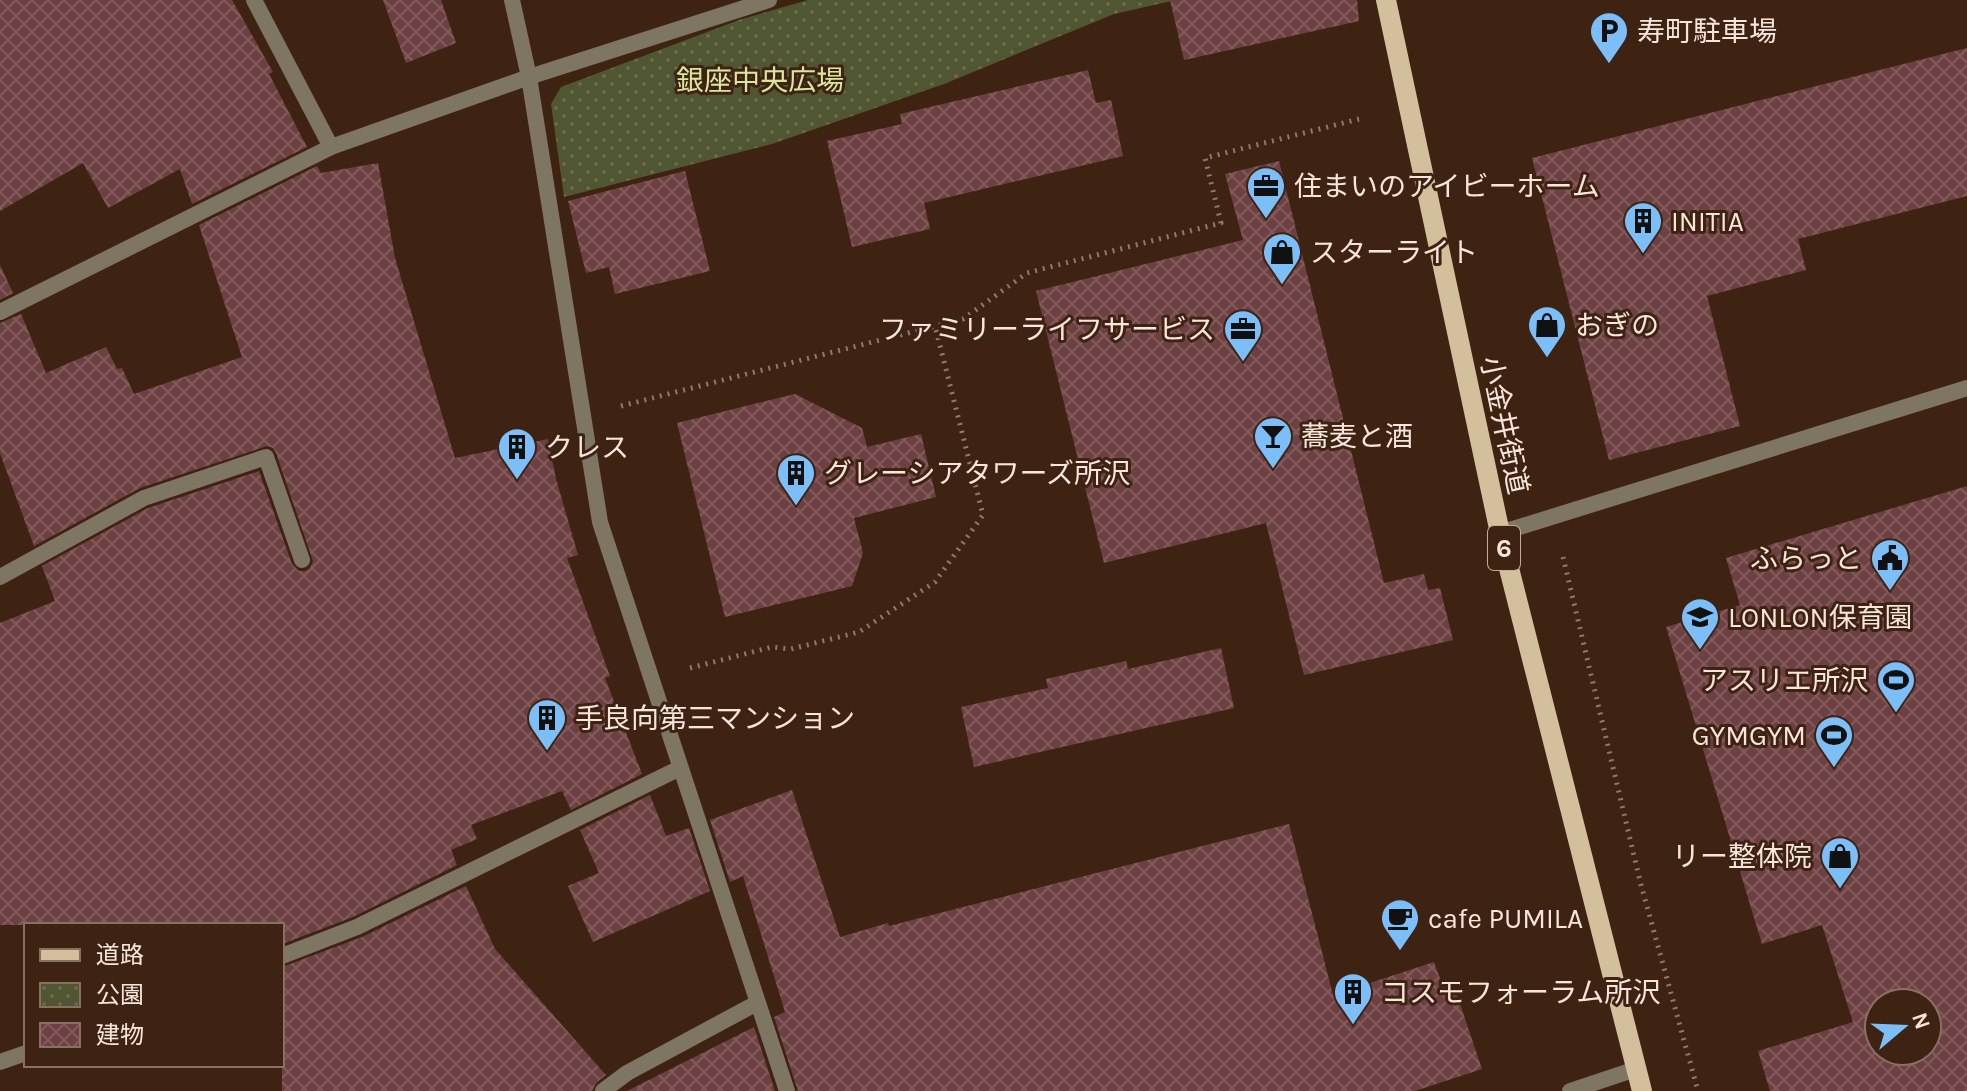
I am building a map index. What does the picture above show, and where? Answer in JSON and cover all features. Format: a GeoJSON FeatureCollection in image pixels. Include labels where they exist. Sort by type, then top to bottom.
{"type":"FeatureCollection","features":[{"type":"Feature","properties":{"kind":"main road","name":"小金井街道"},"geometry":{"type":"LineString","coordinates":[[1386,0],[1500,533],[1642,1091]]}},
{"type":"Feature","properties":{"kind":"street"},"geometry":{"type":"LineString","coordinates":[[254,0],[331,147]]}},
{"type":"Feature","properties":{"kind":"street"},"geometry":{"type":"LineString","coordinates":[[512,0],[529,77],[600,522],[787,1091]]}},
{"type":"Feature","properties":{"kind":"street"},"geometry":{"type":"LineString","coordinates":[[0,312],[331,147],[529,77],[769,0]]}},
{"type":"Feature","properties":{"kind":"street"},"geometry":{"type":"LineString","coordinates":[[1500,533],[1967,388]]}},
{"type":"Feature","properties":{"kind":"street"},"geometry":{"type":"LineString","coordinates":[[0,577],[144,498],[266,457],[302,560]]}},
{"type":"Feature","properties":{"kind":"street"},"geometry":{"type":"LineString","coordinates":[[284,955],[357,927],[680,768]]}},
{"type":"Feature","properties":{"kind":"street"},"geometry":{"type":"LineString","coordinates":[[603,1091],[627,1073],[757,1003]]}},
{"type":"Feature","properties":{"kind":"street"},"geometry":{"type":"LineString","coordinates":[[0,1062],[24,1054]]}},
{"type":"Feature","properties":{"kind":"street"},"geometry":{"type":"LineString","coordinates":[[1570,1091],[1636,1069]]}},
{"type":"Feature","properties":{"kind":"path"},"geometry":{"type":"LineString","coordinates":[[583,415],[963,319],[1027,273],[1221,223],[1205,158],[1359,119]]}},
{"type":"Feature","properties":{"kind":"path"},"geometry":{"type":"LineString","coordinates":[[651,678],[772,647],[791,649],[859,632],[935,582],[983,515],[935,326]]}},
{"type":"Feature","properties":{"kind":"path"},"geometry":{"type":"LineString","coordinates":[[1553,516],[1640,881],[1698,1091]]}},
{"type":"Feature","properties":{"kind":"green space","name":"銀座中央広場"},"geometry":{"type":"Polygon","coordinates":[[[808,0],[1176,0],[1114,14],[944,84],[772,144],[564,197],[551,104],[561,87],[739,20],[808,0]]]}},
{"type":"Feature","properties":{"kind":"building"},"geometry":{"type":"Polygon","coordinates":[[[0,0],[232,0],[273,72],[269,74],[307,147],[192,204],[180,169],[108,208],[83,163],[0,211],[0,0]]]}},
{"type":"Feature","properties":{"kind":"building"},"geometry":{"type":"Polygon","coordinates":[[[383,0],[441,0],[456,43],[406,63],[383,0]]]}},
{"type":"Feature","properties":{"kind":"building"},"geometry":{"type":"Polygon","coordinates":[[[1170,0],[1357,0],[1359,21],[1184,60],[1170,0]]]}},
{"type":"Feature","properties":{"kind":"building","name":"INITIA"},"geometry":{"type":"Polygon","coordinates":[[[1967,48],[1967,196],[1798,239],[1806,270],[1707,296],[1740,426],[1609,460],[1532,158],[1967,48]]]}},
{"type":"Feature","properties":{"kind":"building"},"geometry":{"type":"Polygon","coordinates":[[[1088,70],[1096,103],[1111,100],[1123,156],[924,203],[930,229],[852,247],[827,141],[902,124],[900,114],[1088,70]]]}},
{"type":"Feature","properties":{"kind":"building"},"geometry":{"type":"Polygon","coordinates":[[[1279,161],[1384,583],[1424,574],[1428,590],[1440,588],[1453,640],[1304,675],[1266,523],[1104,563],[1036,291],[1243,240],[1225,174],[1279,161]]]}},
{"type":"Feature","properties":{"kind":"building"},"geometry":{"type":"Polygon","coordinates":[[[378,163],[395,258],[455,458],[548,439],[578,555],[567,558],[610,676],[605,678],[642,774],[571,810],[562,791],[471,825],[477,839],[451,850],[457,865],[353,917],[284,943],[284,923],[0,925],[0,623],[55,601],[42,566],[148,508],[259,471],[292,564],[299,571],[305,571],[313,561],[276,453],[267,446],[140,488],[34,546],[0,453],[0,323],[21,314],[46,373],[106,347],[117,369],[122,368],[134,394],[242,357],[199,225],[317,166],[321,173],[378,163]]]}},
{"type":"Feature","properties":{"kind":"building"},"geometry":{"type":"Polygon","coordinates":[[[685,171],[710,271],[615,294],[609,267],[586,273],[568,201],[685,171]]]}},
{"type":"Feature","properties":{"kind":"building"},"geometry":{"type":"Polygon","coordinates":[[[0,265],[13,293],[0,300],[0,265]]]}},
{"type":"Feature","properties":{"kind":"building","name":"グレーシアタワーズ所沢"},"geometry":{"type":"Polygon","coordinates":[[[795,394],[862,428],[867,447],[921,434],[936,497],[854,518],[863,553],[852,586],[725,617],[677,423],[795,394]]]}},
{"type":"Feature","properties":{"kind":"building"},"geometry":{"type":"Polygon","coordinates":[[[1967,486],[1967,1091],[1770,1091],[1758,1051],[1853,1022],[1822,925],[1762,944],[1666,627],[1740,605],[1726,558],[1967,486]]]}},
{"type":"Feature","properties":{"kind":"building"},"geometry":{"type":"Polygon","coordinates":[[[1221,648],[1234,708],[974,767],[961,707],[1048,688],[1046,679],[1126,661],[1128,669],[1221,648]]]}},
{"type":"Feature","properties":{"kind":"building"},"geometry":{"type":"Polygon","coordinates":[[[792,790],[840,937],[1289,824],[1333,995],[1434,962],[1442,984],[1452,980],[1482,1069],[1415,1091],[798,1091],[774,1017],[785,1012],[743,876],[730,882],[710,820],[792,790]]]}},
{"type":"Feature","properties":{"kind":"building"},"geometry":{"type":"Polygon","coordinates":[[[650,795],[666,836],[689,828],[710,891],[593,942],[568,886],[599,873],[580,830],[650,795]]]}},
{"type":"Feature","properties":{"kind":"building"},"geometry":{"type":"Polygon","coordinates":[[[466,886],[495,949],[606,1075],[592,1091],[282,1091],[284,966],[362,937],[466,886]]]}},
{"type":"Feature","properties":{"kind":"building"},"geometry":{"type":"Polygon","coordinates":[[[754,1027],[775,1091],[627,1091],[754,1027]]]}},
{"type":"Feature","properties":{"kind":"place","name":"寿町駐車場"},"geometry":{"type":"Point","coordinates":[1609,65]}},
{"type":"Feature","properties":{"kind":"place","name":"住まいのアイビーホーム"},"geometry":{"type":"Point","coordinates":[1266,220]}},
{"type":"Feature","properties":{"kind":"place","name":"INITIA"},"geometry":{"type":"Point","coordinates":[1643,255]}},
{"type":"Feature","properties":{"kind":"place","name":"スターライト"},"geometry":{"type":"Point","coordinates":[1282,286]}},
{"type":"Feature","properties":{"kind":"place","name":"おぎの"},"geometry":{"type":"Point","coordinates":[1547,359]}},
{"type":"Feature","properties":{"kind":"place","name":"ファミリーライフサービス"},"geometry":{"type":"Point","coordinates":[1243,363]}},
{"type":"Feature","properties":{"kind":"place","name":"蕎麦と酒"},"geometry":{"type":"Point","coordinates":[1273,470]}},
{"type":"Feature","properties":{"kind":"place","name":"クレス"},"geometry":{"type":"Point","coordinates":[517,481]}},
{"type":"Feature","properties":{"kind":"place","name":"グレーシアタワーズ所沢"},"geometry":{"type":"Point","coordinates":[796,507]}},
{"type":"Feature","properties":{"kind":"place","name":"ふらっと"},"geometry":{"type":"Point","coordinates":[1890,592]}},
{"type":"Feature","properties":{"kind":"place","name":"LONLON保育園"},"geometry":{"type":"Point","coordinates":[1700,651]}},
{"type":"Feature","properties":{"kind":"place","name":"アスリエ所沢"},"geometry":{"type":"Point","coordinates":[1896,714]}},
{"type":"Feature","properties":{"kind":"place","name":"手良向第三マンション"},"geometry":{"type":"Point","coordinates":[547,752]}},
{"type":"Feature","properties":{"kind":"place","name":"GYMGYM"},"geometry":{"type":"Point","coordinates":[1834,769]}},
{"type":"Feature","properties":{"kind":"place","name":"リー整体院"},"geometry":{"type":"Point","coordinates":[1840,890]}},
{"type":"Feature","properties":{"kind":"place","name":"cafe PUMILA"},"geometry":{"type":"Point","coordinates":[1400,952]}},
{"type":"Feature","properties":{"kind":"place","name":"コスモフォーラム所沢"},"geometry":{"type":"Point","coordinates":[1353,1026]}}]}
